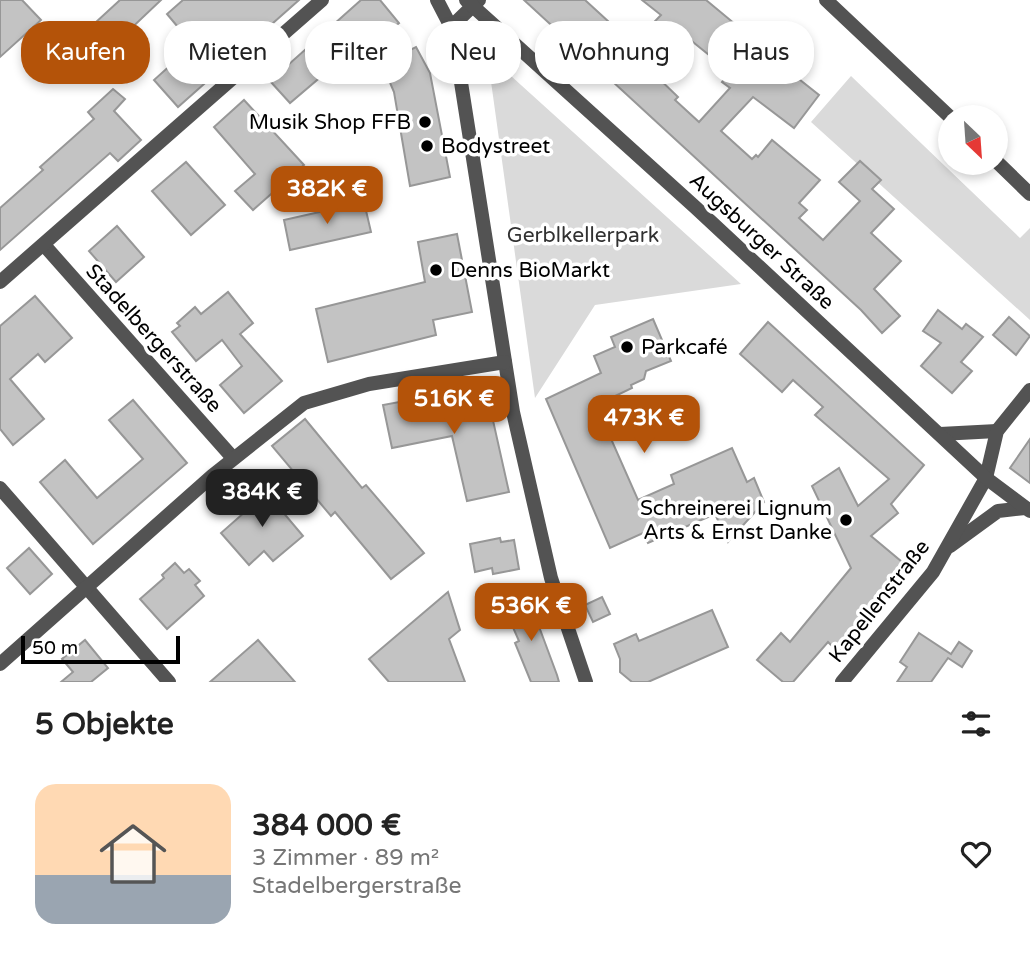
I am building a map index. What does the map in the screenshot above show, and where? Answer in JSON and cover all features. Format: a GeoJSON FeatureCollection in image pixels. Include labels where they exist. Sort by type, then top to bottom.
{"type":"FeatureCollection","features":[{"type":"Feature","properties":{"kind":"street"},"geometry":{"type":"LineString","coordinates":[[0,282],[322,0]]}},
{"type":"Feature","properties":{"kind":"street"},"geometry":{"type":"LineString","coordinates":[[437,0],[448,21]]}},
{"type":"Feature","properties":{"kind":"street"},"geometry":{"type":"LineString","coordinates":[[826,0],[938,106]]}},
{"type":"Feature","properties":{"kind":"street"},"geometry":{"type":"LineString","coordinates":[[456,21],[472,2]]}},
{"type":"Feature","properties":{"kind":"street","name":"Augsburger Straße"},"geometry":{"type":"LineString","coordinates":[[472,2],[986,478],[1028,510]]}},
{"type":"Feature","properties":{"kind":"street"},"geometry":{"type":"LineString","coordinates":[[461,84],[505,362],[551,578],[586,682]]}},
{"type":"Feature","properties":{"kind":"street"},"geometry":{"type":"LineString","coordinates":[[1008,173],[1030,194]]}},
{"type":"Feature","properties":{"kind":"street","name":"Stadelbergerstraße"},"geometry":{"type":"LineString","coordinates":[[44,245],[233,458]]}},
{"type":"Feature","properties":{"kind":"street"},"geometry":{"type":"LineString","coordinates":[[0,664],[233,458],[304,403],[320,396],[369,384],[505,362]]}},
{"type":"Feature","properties":{"kind":"street"},"geometry":{"type":"LineString","coordinates":[[940,434],[997,431],[1030,390]]}},
{"type":"Feature","properties":{"kind":"street","name":"Kapellenstraße"},"geometry":{"type":"LineString","coordinates":[[847,680],[926,581],[949,547],[986,478],[997,431]]}},
{"type":"Feature","properties":{"kind":"street"},"geometry":{"type":"LineString","coordinates":[[0,488],[169,682]]}},
{"type":"Feature","properties":{"kind":"street","name":"Kapellenstraße"},"geometry":{"type":"LineString","coordinates":[[949,547],[998,511],[1028,510]]}},
{"type":"Feature","properties":{"kind":"green space"},"geometry":{"type":"Polygon","coordinates":[[[851,76],[938,159],[938,175],[954,175],[1020,238],[1030,228],[1030,320],[811,122],[851,76]]]}},
{"type":"Feature","properties":{"kind":"green space","name":"Gerblkellerpark"},"geometry":{"type":"Polygon","coordinates":[[[491,84],[520,84],[741,284],[595,305],[535,398],[491,84]]]}},
{"type":"Feature","properties":{"kind":"building"},"geometry":{"type":"Polygon","coordinates":[[[0,0],[22,0],[41,20],[21,21],[21,38],[0,57],[0,0]]]}},
{"type":"Feature","properties":{"kind":"building"},"geometry":{"type":"Polygon","coordinates":[[[120,0],[161,0],[139,21],[97,21],[120,0]]]}},
{"type":"Feature","properties":{"kind":"building"},"geometry":{"type":"Polygon","coordinates":[[[183,0],[299,0],[275,21],[173,21],[167,14],[183,0]]]}},
{"type":"Feature","properties":{"kind":"building"},"geometry":{"type":"Polygon","coordinates":[[[361,0],[380,0],[397,21],[337,21],[361,0]]]}},
{"type":"Feature","properties":{"kind":"building"},"geometry":{"type":"Polygon","coordinates":[[[524,0],[585,0],[608,21],[547,21],[524,0]]]}},
{"type":"Feature","properties":{"kind":"building"},"geometry":{"type":"Polygon","coordinates":[[[642,0],[706,0],[731,21],[708,21],[708,54],[694,43],[694,21],[655,21],[661,15],[642,0]]]}},
{"type":"Feature","properties":{"kind":"building"},"geometry":{"type":"Polygon","coordinates":[[[416,47],[426,66],[426,84],[432,84],[450,177],[410,186],[391,84],[412,84],[412,49],[416,47]]]}},
{"type":"Feature","properties":{"kind":"building"},"geometry":{"type":"Polygon","coordinates":[[[305,50],[305,84],[312,84],[290,103],[273,84],[291,84],[291,62],[305,50]]]}},
{"type":"Feature","properties":{"kind":"building"},"geometry":{"type":"Polygon","coordinates":[[[164,71],[164,84],[204,84],[178,107],[154,80],[164,71]]]}},
{"type":"Feature","properties":{"kind":"building"},"geometry":{"type":"Polygon","coordinates":[[[615,84],[665,84],[678,97],[675,100],[699,122],[730,88],[725,84],[805,84],[819,95],[794,128],[753,97],[721,131],[752,159],[756,155],[758,157],[772,140],[820,180],[799,203],[807,210],[799,218],[823,240],[860,201],[839,182],[860,161],[881,180],[872,189],[894,209],[871,233],[901,261],[874,289],[900,316],[882,333],[861,310],[615,84]]]}},
{"type":"Feature","properties":{"kind":"building"},"geometry":{"type":"Polygon","coordinates":[[[113,89],[125,99],[114,111],[141,140],[118,161],[110,153],[0,250],[0,208],[43,170],[40,167],[94,119],[88,112],[113,89]]]}},
{"type":"Feature","properties":{"kind":"building"},"geometry":{"type":"Polygon","coordinates":[[[244,100],[304,165],[253,210],[235,191],[255,174],[214,127],[244,100]]]}},
{"type":"Feature","properties":{"kind":"building"},"geometry":{"type":"Polygon","coordinates":[[[186,162],[225,205],[191,235],[152,191],[186,162]]]}},
{"type":"Feature","properties":{"kind":"building"},"geometry":{"type":"Polygon","coordinates":[[[364,202],[371,232],[290,250],[284,220],[364,202]]]}},
{"type":"Feature","properties":{"kind":"building"},"geometry":{"type":"Polygon","coordinates":[[[117,226],[144,257],[116,282],[89,251],[117,226]]]}},
{"type":"Feature","properties":{"kind":"building"},"geometry":{"type":"Polygon","coordinates":[[[457,234],[472,312],[433,320],[436,335],[328,362],[316,309],[425,282],[418,242],[457,234]]]}},
{"type":"Feature","properties":{"kind":"building"},"geometry":{"type":"Polygon","coordinates":[[[228,292],[253,323],[240,334],[282,381],[244,413],[220,385],[242,366],[222,340],[196,361],[172,332],[180,326],[177,323],[195,307],[201,314],[228,292]]]}},
{"type":"Feature","properties":{"kind":"building"},"geometry":{"type":"Polygon","coordinates":[[[35,296],[72,338],[45,362],[38,354],[10,379],[44,419],[13,445],[0,429],[0,326],[35,296]]]}},
{"type":"Feature","properties":{"kind":"building"},"geometry":{"type":"Polygon","coordinates":[[[938,310],[962,329],[966,324],[983,337],[961,362],[972,371],[952,393],[921,366],[941,343],[923,331],[938,310]]]}},
{"type":"Feature","properties":{"kind":"building"},"geometry":{"type":"Polygon","coordinates":[[[1009,317],[1030,336],[1016,355],[993,335],[1009,317]]]}},
{"type":"Feature","properties":{"kind":"building"},"geometry":{"type":"Polygon","coordinates":[[[653,319],[671,361],[646,371],[644,379],[611,398],[615,407],[600,414],[638,500],[674,484],[671,475],[732,448],[747,482],[754,478],[764,502],[728,542],[715,514],[648,543],[643,533],[610,548],[546,399],[601,373],[594,356],[615,347],[611,337],[653,319]]]}},
{"type":"Feature","properties":{"kind":"building"},"geometry":{"type":"Polygon","coordinates":[[[768,322],[924,465],[891,504],[898,513],[871,536],[908,567],[838,652],[828,642],[793,682],[783,682],[757,660],[781,633],[790,642],[851,568],[812,486],[839,468],[858,506],[889,479],[815,415],[823,407],[793,380],[782,392],[740,354],[768,322]]]}},
{"type":"Feature","properties":{"kind":"building"},"geometry":{"type":"Polygon","coordinates":[[[464,390],[490,407],[509,492],[467,501],[452,436],[392,448],[383,405],[464,390]]]}},
{"type":"Feature","properties":{"kind":"building"},"geometry":{"type":"Polygon","coordinates":[[[133,400],[187,463],[93,544],[40,482],[65,460],[97,498],[143,459],[109,420],[133,400]]]}},
{"type":"Feature","properties":{"kind":"building"},"geometry":{"type":"Polygon","coordinates":[[[305,419],[362,488],[366,485],[424,553],[391,579],[335,512],[331,516],[272,446],[305,419]]]}},
{"type":"Feature","properties":{"kind":"building"},"geometry":{"type":"Polygon","coordinates":[[[1030,439],[1030,483],[1010,468],[1030,439]]]}},
{"type":"Feature","properties":{"kind":"building"},"geometry":{"type":"Polygon","coordinates":[[[260,485],[303,536],[273,561],[264,551],[249,565],[221,533],[254,504],[247,496],[260,485]]]}},
{"type":"Feature","properties":{"kind":"building"},"geometry":{"type":"Polygon","coordinates":[[[500,538],[501,542],[514,540],[519,569],[493,574],[492,568],[475,572],[470,544],[500,538]]]}},
{"type":"Feature","properties":{"kind":"building"},"geometry":{"type":"Polygon","coordinates":[[[29,548],[52,574],[30,594],[7,568],[29,548]]]}},
{"type":"Feature","properties":{"kind":"building"},"geometry":{"type":"Polygon","coordinates":[[[175,563],[184,573],[189,569],[200,581],[195,585],[204,596],[167,629],[140,599],[164,578],[162,575],[175,563]]]}},
{"type":"Feature","properties":{"kind":"building"},"geometry":{"type":"Polygon","coordinates":[[[448,592],[460,630],[449,639],[465,682],[389,682],[369,659],[448,592]]]}},
{"type":"Feature","properties":{"kind":"building"},"geometry":{"type":"Polygon","coordinates":[[[528,597],[559,682],[531,682],[515,643],[519,641],[504,607],[528,597]]]}},
{"type":"Feature","properties":{"kind":"building"},"geometry":{"type":"Polygon","coordinates":[[[602,597],[610,614],[593,622],[585,605],[602,597]]]}},
{"type":"Feature","properties":{"kind":"building"},"geometry":{"type":"Polygon","coordinates":[[[712,610],[728,647],[648,682],[632,682],[620,672],[620,659],[614,644],[636,634],[639,641],[712,610]]]}},
{"type":"Feature","properties":{"kind":"building"},"geometry":{"type":"Polygon","coordinates":[[[919,633],[951,654],[959,642],[972,651],[962,667],[948,658],[931,682],[897,682],[907,667],[900,662],[919,633]]]}},
{"type":"Feature","properties":{"kind":"building"},"geometry":{"type":"Polygon","coordinates":[[[85,640],[108,668],[91,682],[61,682],[73,672],[62,659],[85,640]]]}},
{"type":"Feature","properties":{"kind":"building"},"geometry":{"type":"Polygon","coordinates":[[[258,640],[295,682],[210,682],[258,640]]]}},
{"type":"Feature","properties":{"kind":"place","name":"Musik Shop FFB"},"geometry":{"type":"Point","coordinates":[425,122]}},
{"type":"Feature","properties":{"kind":"place","name":"Bodystreet"},"geometry":{"type":"Point","coordinates":[427,146]}},
{"type":"Feature","properties":{"kind":"place","name":"Denns BioMarkt"},"geometry":{"type":"Point","coordinates":[436,270]}},
{"type":"Feature","properties":{"kind":"place","name":"Parkcafé"},"geometry":{"type":"Point","coordinates":[627,347]}},
{"type":"Feature","properties":{"kind":"place","name":"Schreinerei Lignum Arts & Ernst Danke"},"geometry":{"type":"Point","coordinates":[846,520]}}]}
